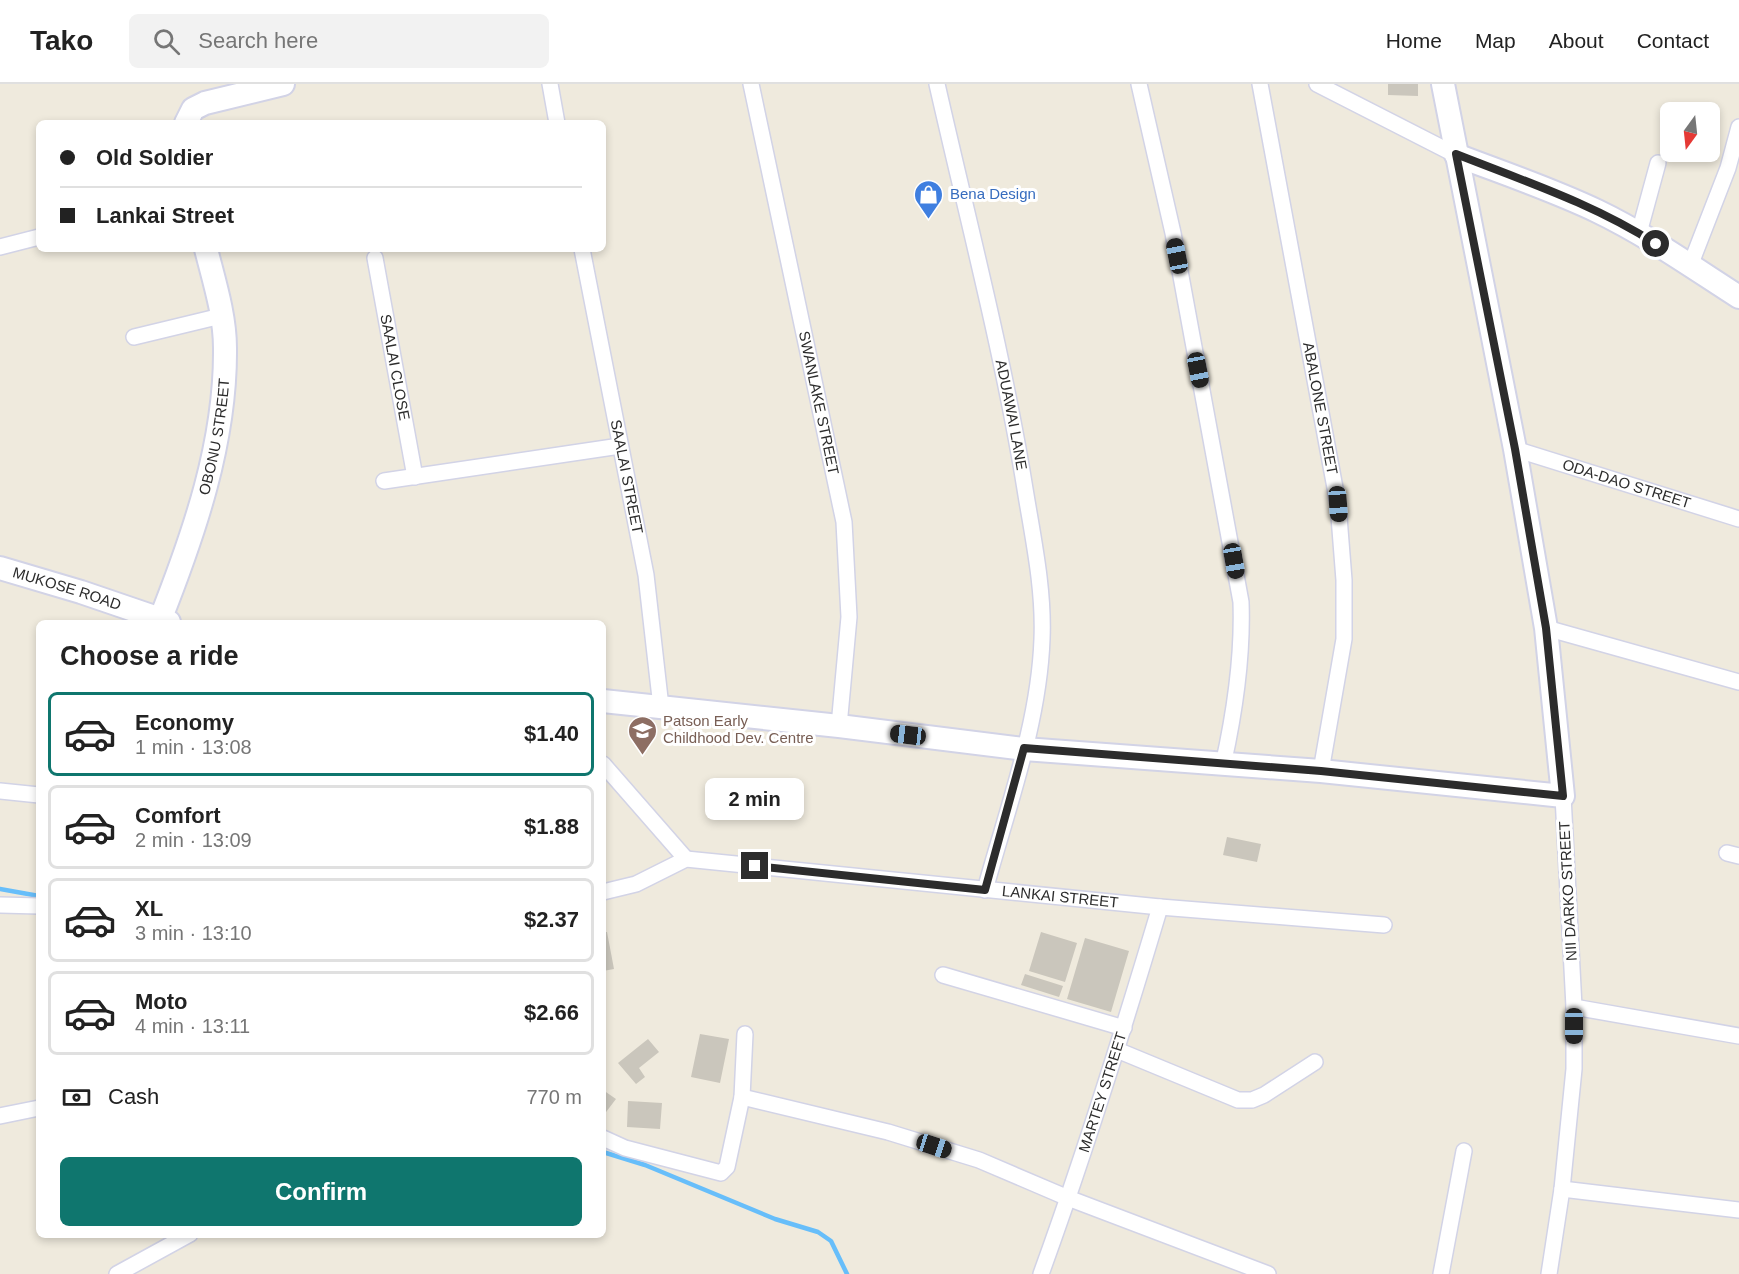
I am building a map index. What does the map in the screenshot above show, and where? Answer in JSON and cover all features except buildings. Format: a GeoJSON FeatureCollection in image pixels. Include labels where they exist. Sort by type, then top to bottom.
{"type":"FeatureCollection","features":[{"type":"Feature","properties":{"kind":"street"},"geometry":{"type":"LineString","coordinates":[[188,120],[193,110],[205,104],[283,84]]}},
{"type":"Feature","properties":{"kind":"street"},"geometry":{"type":"LineString","coordinates":[[550,84],[556,120]]}},
{"type":"Feature","properties":{"kind":"street","name":"SWANLAKE STREET"},"geometry":{"type":"LineString","coordinates":[[750,84],[844,522],[849,617],[839,726]]}},
{"type":"Feature","properties":{"kind":"street","name":"ADUAWAI LANE"},"geometry":{"type":"LineString","coordinates":[[937,84],[1017,436],[1042,594],[1040,665],[1036,696],[985,890]]}},
{"type":"Feature","properties":{"kind":"street"},"geometry":{"type":"LineString","coordinates":[[1139,84],[1173,233],[1241,602],[1239,677],[1223,765]]}},
{"type":"Feature","properties":{"kind":"street","name":"ABALONE STREET"},"geometry":{"type":"LineString","coordinates":[[1260,84],[1338,504],[1344,580],[1344,639],[1321,771]]}},
{"type":"Feature","properties":{"kind":"street"},"geometry":{"type":"LineString","coordinates":[[1317,84],[1456,154],[1559,194],[1639,233],[1739,297]]}},
{"type":"Feature","properties":{"kind":"street","name":"NII DARKO STREET"},"geometry":{"type":"LineString","coordinates":[[1443,84],[1515,449],[1546,628],[1563,796],[1574,1007],[1574,1069],[1562,1189],[1549,1274]]}},
{"type":"Feature","properties":{"kind":"street"},"geometry":{"type":"LineString","coordinates":[[1690,266],[1733,169],[1739,127]]}},
{"type":"Feature","properties":{"kind":"street"},"geometry":{"type":"LineString","coordinates":[[1639,233],[1658,163]]}},
{"type":"Feature","properties":{"kind":"street"},"geometry":{"type":"LineString","coordinates":[[0,247],[36,238]]}},
{"type":"Feature","properties":{"kind":"street","name":"OBONU STREET"},"geometry":{"type":"LineString","coordinates":[[164,620],[186,555],[217,441],[225,348],[221,316],[207,252]]}},
{"type":"Feature","properties":{"kind":"street","name":"SAALAI STREET"},"geometry":{"type":"LineString","coordinates":[[583,252],[646,575],[661,707]]}},
{"type":"Feature","properties":{"kind":"street","name":"SAALAI CLOSE"},"geometry":{"type":"LineString","coordinates":[[375,258],[416,477]]}},
{"type":"Feature","properties":{"kind":"street"},"geometry":{"type":"LineString","coordinates":[[134,337],[221,316]]}},
{"type":"Feature","properties":{"kind":"street"},"geometry":{"type":"LineString","coordinates":[[384,481],[620,446]]}},
{"type":"Feature","properties":{"kind":"street","name":"ODA-DAO STREET"},"geometry":{"type":"LineString","coordinates":[[1515,449],[1739,519]]}},
{"type":"Feature","properties":{"kind":"street","name":"MUKOSE ROAD"},"geometry":{"type":"LineString","coordinates":[[0,568],[81,592],[161,620]]}},
{"type":"Feature","properties":{"kind":"street"},"geometry":{"type":"LineString","coordinates":[[1546,628],[1739,682]]}},
{"type":"Feature","properties":{"kind":"street"},"geometry":{"type":"LineString","coordinates":[[606,701],[1024,748],[1321,771],[1563,796]]}},
{"type":"Feature","properties":{"kind":"street"},"geometry":{"type":"LineString","coordinates":[[606,767],[686,859],[636,884],[606,891]]}},
{"type":"Feature","properties":{"kind":"street"},"geometry":{"type":"LineString","coordinates":[[0,791],[36,795]]}},
{"type":"Feature","properties":{"kind":"street","name":"LANKAI STREET"},"geometry":{"type":"LineString","coordinates":[[686,859],[1160,907],[1383,925]]}},
{"type":"Feature","properties":{"kind":"street"},"geometry":{"type":"LineString","coordinates":[[0,904],[36,906]]}},
{"type":"Feature","properties":{"kind":"street","name":"MARTEY STREET"},"geometry":{"type":"LineString","coordinates":[[1041,1274],[1124,1028],[1160,907]]}},
{"type":"Feature","properties":{"kind":"street"},"geometry":{"type":"LineString","coordinates":[[943,975],[1124,1028]]}},
{"type":"Feature","properties":{"kind":"street"},"geometry":{"type":"LineString","coordinates":[[1574,1007],[1739,1036]]}},
{"type":"Feature","properties":{"kind":"street"},"geometry":{"type":"LineString","coordinates":[[606,1139],[626,1148],[721,1173],[727,1167],[742,1097],[746,1034]]}},
{"type":"Feature","properties":{"kind":"street"},"geometry":{"type":"LineString","coordinates":[[1116,1050],[1238,1100],[1252,1100],[1264,1095],[1315,1062]]}},
{"type":"Feature","properties":{"kind":"street"},"geometry":{"type":"LineString","coordinates":[[742,1097],[888,1132],[979,1160],[1068,1198],[1268,1274]]}},
{"type":"Feature","properties":{"kind":"street"},"geometry":{"type":"LineString","coordinates":[[0,1116],[36,1109]]}},
{"type":"Feature","properties":{"kind":"street"},"geometry":{"type":"LineString","coordinates":[[1441,1274],[1464,1151]]}},
{"type":"Feature","properties":{"kind":"street"},"geometry":{"type":"LineString","coordinates":[[1562,1189],[1739,1209]]}},
{"type":"Feature","properties":{"kind":"street"},"geometry":{"type":"LineString","coordinates":[[117,1274],[183,1238]]}},
{"type":"Feature","properties":{"kind":"waterway"},"geometry":{"type":"LineString","coordinates":[[0,889],[36,895]]}},
{"type":"Feature","properties":{"kind":"waterway"},"geometry":{"type":"LineString","coordinates":[[606,1153],[645,1165],[775,1219],[818,1232],[831,1241],[847,1274]]}},
{"type":"Feature","properties":{"kind":"place","name":"Bena Design"},"geometry":{"type":"Point","coordinates":[929,220]}},
{"type":"Feature","properties":{"kind":"place","name":"Patson Early Childhood Dev. Centre"},"geometry":{"type":"Point","coordinates":[642,756]}},
{"type":"Feature","properties":{"kind":"route"},"geometry":{"type":"LineString","coordinates":[[755,866],[985,890],[1024,748],[1321,771],[1563,796],[1546,628],[1515,449],[1456,154],[1598,211],[1656,244]]}}]}
